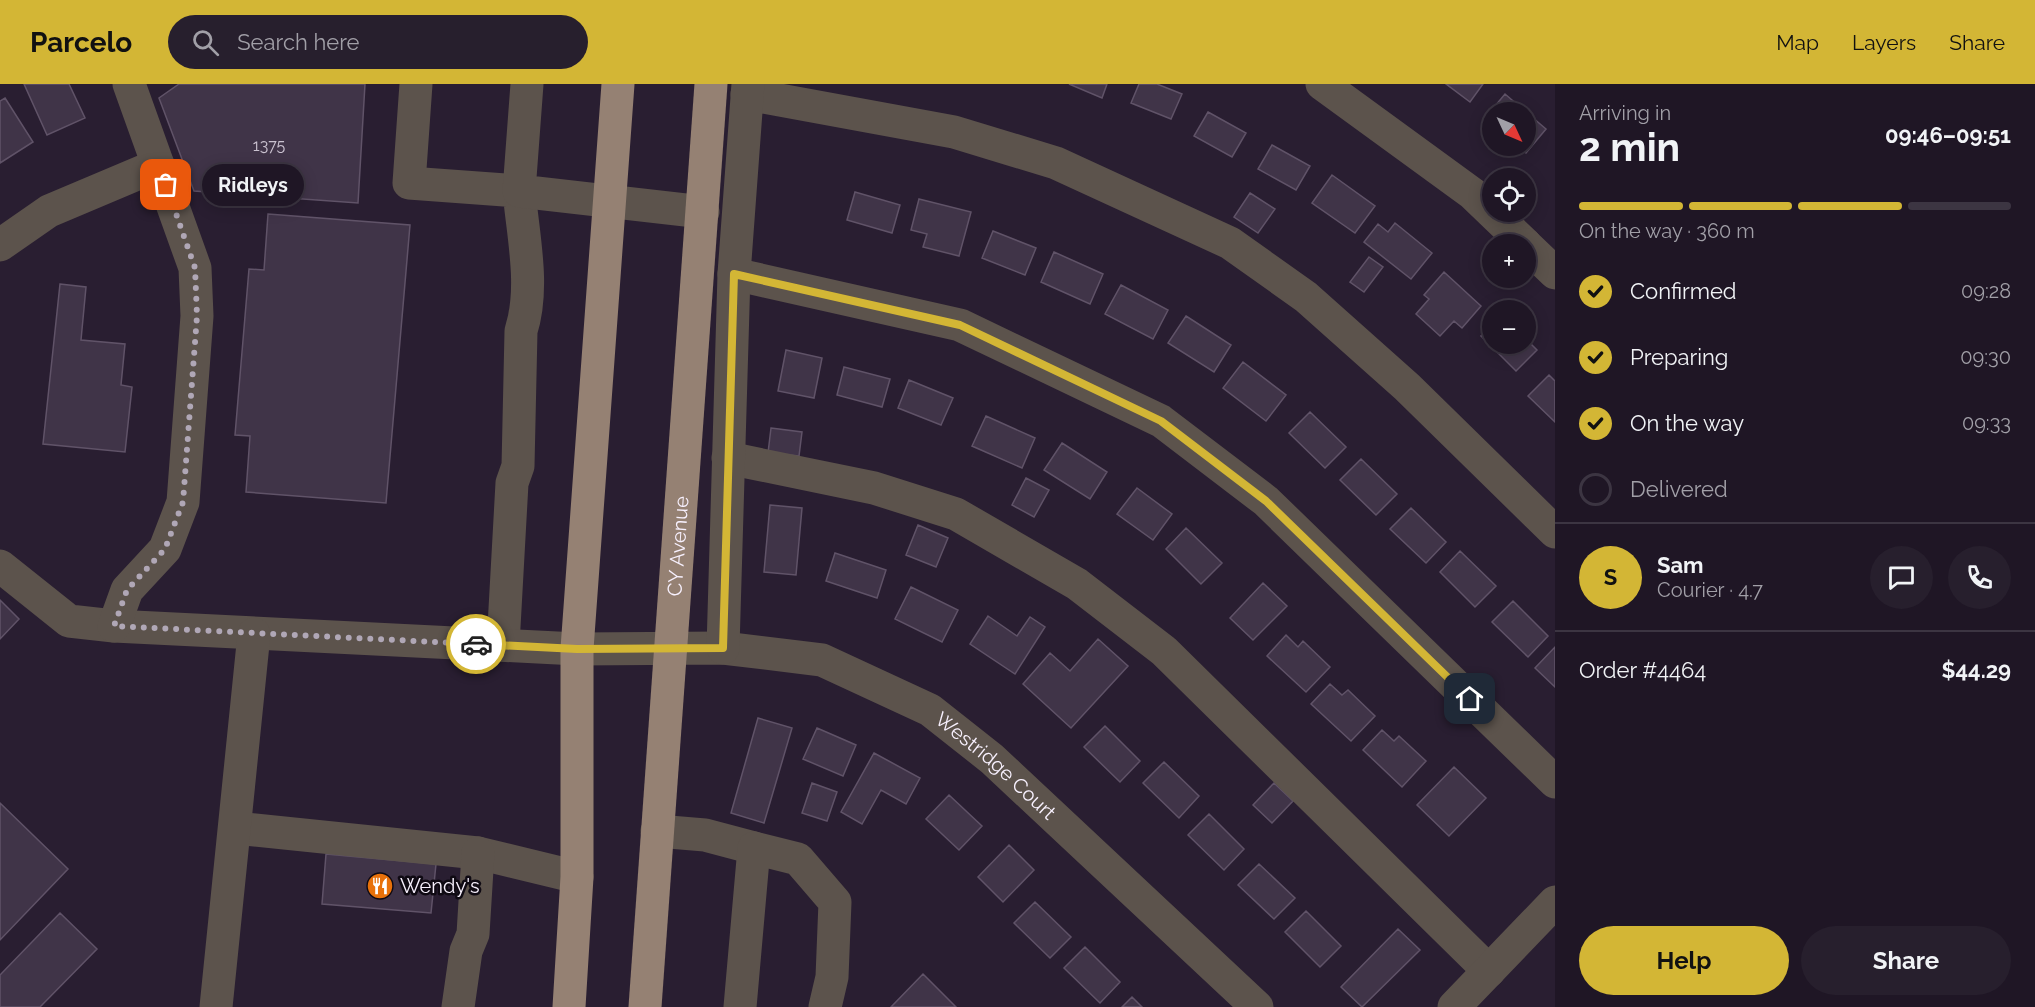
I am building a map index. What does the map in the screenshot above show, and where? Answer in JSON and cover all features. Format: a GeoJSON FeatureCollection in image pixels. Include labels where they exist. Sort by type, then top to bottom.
{"type":"FeatureCollection","features":[{"type":"Feature","properties":{"kind":"main road"},"geometry":{"type":"LineString","coordinates":[[569,1007],[576,877],[577,649],[618,84]]}},
{"type":"Feature","properties":{"kind":"main road","name":"CY Avenue"},"geometry":{"type":"LineString","coordinates":[[645,1007],[711,84]]}},
{"type":"Feature","properties":{"kind":"main road"},"geometry":{"type":"LineString","coordinates":[[576,877],[582,915],[583,1007]]}},
{"type":"Feature","properties":{"kind":"street"},"geometry":{"type":"LineString","coordinates":[[114,626],[127,590],[165,549],[183,502],[197,316],[195,268],[129,84]]}},
{"type":"Feature","properties":{"kind":"street"},"geometry":{"type":"LineString","coordinates":[[416,84],[409,183],[519,191],[703,212]]}},
{"type":"Feature","properties":{"kind":"street"},"geometry":{"type":"LineString","coordinates":[[502,645],[512,483],[518,466],[521,331],[527,312],[528,288],[519,191],[527,84]]}},
{"type":"Feature","properties":{"kind":"street"},"geometry":{"type":"LineString","coordinates":[[1322,84],[1473,194],[1514,234]]}},
{"type":"Feature","properties":{"kind":"street"},"geometry":{"type":"LineString","coordinates":[[723,648],[734,274],[748,89],[954,132],[1045,160],[1132,196],[1230,243],[1306,297],[1331,319],[1407,387],[1555,532]]}},
{"type":"Feature","properties":{"kind":"street"},"geometry":{"type":"LineString","coordinates":[[0,245],[49,211],[158,165]]}},
{"type":"Feature","properties":{"kind":"street"},"geometry":{"type":"LineString","coordinates":[[1536,255],[1555,273]]}},
{"type":"Feature","properties":{"kind":"street"},"geometry":{"type":"LineString","coordinates":[[734,274],[960,325],[1161,421],[1266,501],[1555,782]]}},
{"type":"Feature","properties":{"kind":"street"},"geometry":{"type":"LineString","coordinates":[[728,458],[874,488],[956,514],[1077,584],[1164,651],[1489,971]]}},
{"type":"Feature","properties":{"kind":"street","name":"Westridge Court"},"geometry":{"type":"LineString","coordinates":[[1,568],[69,621],[114,626],[254,634],[577,649],[723,648],[822,660],[930,710],[992,759],[1257,1007]]}},
{"type":"Feature","properties":{"kind":"street"},"geometry":{"type":"LineString","coordinates":[[216,1007],[254,634]]}},
{"type":"Feature","properties":{"kind":"street"},"geometry":{"type":"LineString","coordinates":[[235,828],[478,854],[576,877]]}},
{"type":"Feature","properties":{"kind":"street"},"geometry":{"type":"LineString","coordinates":[[657,831],[705,835],[798,859],[835,902],[832,977],[825,1007]]}},
{"type":"Feature","properties":{"kind":"street"},"geometry":{"type":"LineString","coordinates":[[740,1007],[754,848]]}},
{"type":"Feature","properties":{"kind":"street"},"geometry":{"type":"LineString","coordinates":[[458,1007],[466,951],[473,934],[478,854]]}},
{"type":"Feature","properties":{"kind":"street"},"geometry":{"type":"LineString","coordinates":[[1454,1007],[1555,902]]}},
{"type":"Feature","properties":{"kind":"building"},"geometry":{"type":"Polygon","coordinates":[[[24,84],[69,84],[85,118],[47,135],[24,84]]]}},
{"type":"Feature","properties":{"kind":"building"},"geometry":{"type":"Polygon","coordinates":[[[179,84],[365,84],[358,203],[194,191],[159,98],[179,84]]]}},
{"type":"Feature","properties":{"kind":"building"},"geometry":{"type":"Polygon","coordinates":[[[1069,84],[1107,84],[1102,98],[1069,84]]]}},
{"type":"Feature","properties":{"kind":"building"},"geometry":{"type":"Polygon","coordinates":[[[1139,84],[1157,84],[1182,94],[1171,119],[1131,103],[1139,84]]]}},
{"type":"Feature","properties":{"kind":"building"},"geometry":{"type":"Polygon","coordinates":[[[1446,84],[1483,84],[1470,102],[1446,84]]]}},
{"type":"Feature","properties":{"kind":"building"},"geometry":{"type":"Polygon","coordinates":[[[1505,94],[1514,102],[1498,102],[1505,94]]]}},
{"type":"Feature","properties":{"kind":"building"},"geometry":{"type":"Polygon","coordinates":[[[5,98],[33,142],[0,163],[0,101],[5,98]]]}},
{"type":"Feature","properties":{"kind":"building"},"geometry":{"type":"Polygon","coordinates":[[[1208,112],[1246,133],[1232,157],[1194,136],[1208,112]]]}},
{"type":"Feature","properties":{"kind":"building"},"geometry":{"type":"Polygon","coordinates":[[[1536,120],[1546,129],[1536,141],[1536,120]]]}},
{"type":"Feature","properties":{"kind":"building"},"geometry":{"type":"Polygon","coordinates":[[[1272,145],[1310,166],[1296,190],[1258,169],[1272,145]]]}},
{"type":"Feature","properties":{"kind":"building"},"geometry":{"type":"Polygon","coordinates":[[[1332,175],[1375,206],[1355,233],[1312,203],[1332,175]]]}},
{"type":"Feature","properties":{"kind":"building"},"geometry":{"type":"Polygon","coordinates":[[[855,192],[900,205],[892,233],[847,220],[855,192]]]}},
{"type":"Feature","properties":{"kind":"building"},"geometry":{"type":"Polygon","coordinates":[[[1250,193],[1275,209],[1258,233],[1234,217],[1250,193]]]}},
{"type":"Feature","properties":{"kind":"building"},"geometry":{"type":"Polygon","coordinates":[[[919,199],[971,212],[959,256],[923,247],[927,234],[911,230],[919,199]]]}},
{"type":"Feature","properties":{"kind":"building"},"geometry":{"type":"Polygon","coordinates":[[[268,214],[410,225],[386,503],[246,492],[250,436],[235,435],[249,269],[264,270],[268,214]]]}},
{"type":"Feature","properties":{"kind":"building"},"geometry":{"type":"Polygon","coordinates":[[[1395,223],[1432,253],[1411,279],[1364,242],[1378,224],[1388,232],[1395,223]]]}},
{"type":"Feature","properties":{"kind":"building"},"geometry":{"type":"Polygon","coordinates":[[[993,231],[1036,248],[1025,275],[982,258],[993,231]]]}},
{"type":"Feature","properties":{"kind":"building"},"geometry":{"type":"Polygon","coordinates":[[[1054,252],[1103,274],[1090,304],[1041,282],[1054,252]]]}},
{"type":"Feature","properties":{"kind":"building"},"geometry":{"type":"Polygon","coordinates":[[[1369,257],[1383,267],[1364,292],[1350,282],[1369,257]]]}},
{"type":"Feature","properties":{"kind":"building"},"geometry":{"type":"Polygon","coordinates":[[[1444,272],[1481,306],[1462,328],[1454,321],[1440,336],[1416,314],[1429,299],[1424,295],[1444,272]]]}},
{"type":"Feature","properties":{"kind":"building"},"geometry":{"type":"Polygon","coordinates":[[[60,284],[86,287],[81,340],[125,344],[121,385],[132,387],[125,452],[43,444],[60,284]]]}},
{"type":"Feature","properties":{"kind":"building"},"geometry":{"type":"Polygon","coordinates":[[[1121,285],[1168,310],[1153,339],[1105,314],[1121,285]]]}},
{"type":"Feature","properties":{"kind":"building"},"geometry":{"type":"Polygon","coordinates":[[[1186,316],[1231,345],[1214,372],[1168,343],[1186,316]]]}},
{"type":"Feature","properties":{"kind":"building"},"geometry":{"type":"Polygon","coordinates":[[[786,350],[822,358],[814,398],[778,391],[786,350]]]}},
{"type":"Feature","properties":{"kind":"building"},"geometry":{"type":"Polygon","coordinates":[[[1499,354],[1533,354],[1516,371],[1499,354]]]}},
{"type":"Feature","properties":{"kind":"building"},"geometry":{"type":"Polygon","coordinates":[[[1243,362],[1286,395],[1266,421],[1223,388],[1243,362]]]}},
{"type":"Feature","properties":{"kind":"building"},"geometry":{"type":"Polygon","coordinates":[[[844,367],[890,379],[882,407],[837,395],[844,367]]]}},
{"type":"Feature","properties":{"kind":"building"},"geometry":{"type":"Polygon","coordinates":[[[1549,375],[1555,381],[1555,422],[1528,396],[1549,375]]]}},
{"type":"Feature","properties":{"kind":"building"},"geometry":{"type":"Polygon","coordinates":[[[909,380],[953,398],[941,425],[898,408],[909,380]]]}},
{"type":"Feature","properties":{"kind":"building"},"geometry":{"type":"Polygon","coordinates":[[[1310,412],[1346,447],[1325,468],[1289,433],[1310,412]]]}},
{"type":"Feature","properties":{"kind":"building"},"geometry":{"type":"Polygon","coordinates":[[[986,416],[1035,438],[1022,468],[972,446],[986,416]]]}},
{"type":"Feature","properties":{"kind":"building"},"geometry":{"type":"Polygon","coordinates":[[[771,428],[802,432],[799,456],[768,453],[771,428]]]}},
{"type":"Feature","properties":{"kind":"building"},"geometry":{"type":"Polygon","coordinates":[[[1062,443],[1107,472],[1090,499],[1044,470],[1062,443]]]}},
{"type":"Feature","properties":{"kind":"building"},"geometry":{"type":"Polygon","coordinates":[[[1361,459],[1397,494],[1376,515],[1340,480],[1361,459]]]}},
{"type":"Feature","properties":{"kind":"building"},"geometry":{"type":"Polygon","coordinates":[[[1026,478],[1049,490],[1034,517],[1012,505],[1026,478]]]}},
{"type":"Feature","properties":{"kind":"building"},"geometry":{"type":"Polygon","coordinates":[[[1137,488],[1172,514],[1153,540],[1117,514],[1137,488]]]}},
{"type":"Feature","properties":{"kind":"building"},"geometry":{"type":"Polygon","coordinates":[[[770,505],[802,508],[796,575],[764,572],[770,505]]]}},
{"type":"Feature","properties":{"kind":"building"},"geometry":{"type":"Polygon","coordinates":[[[1411,508],[1446,542],[1426,563],[1390,529],[1411,508]]]}},
{"type":"Feature","properties":{"kind":"building"},"geometry":{"type":"Polygon","coordinates":[[[918,525],[948,538],[936,567],[906,555],[918,525]]]}},
{"type":"Feature","properties":{"kind":"building"},"geometry":{"type":"Polygon","coordinates":[[[1186,528],[1222,563],[1201,584],[1166,549],[1186,528]]]}},
{"type":"Feature","properties":{"kind":"building"},"geometry":{"type":"Polygon","coordinates":[[[1460,551],[1496,586],[1475,607],[1440,572],[1460,551]]]}},
{"type":"Feature","properties":{"kind":"building"},"geometry":{"type":"Polygon","coordinates":[[[835,553],[886,570],[877,598],[826,581],[835,553]]]}},
{"type":"Feature","properties":{"kind":"building"},"geometry":{"type":"Polygon","coordinates":[[[1263,583],[1287,606],[1253,640],[1230,618],[1263,583]]]}},
{"type":"Feature","properties":{"kind":"building"},"geometry":{"type":"Polygon","coordinates":[[[911,587],[958,610],[942,642],[895,619],[911,587]]]}},
{"type":"Feature","properties":{"kind":"building"},"geometry":{"type":"Polygon","coordinates":[[[0,600],[19,619],[0,639],[0,600]]]}},
{"type":"Feature","properties":{"kind":"building"},"geometry":{"type":"Polygon","coordinates":[[[1513,601],[1548,636],[1528,657],[1492,622],[1513,601]]]}},
{"type":"Feature","properties":{"kind":"building"},"geometry":{"type":"Polygon","coordinates":[[[988,616],[1017,636],[1030,617],[1045,627],[1015,674],[970,644],[988,616]]]}},
{"type":"Feature","properties":{"kind":"building"},"geometry":{"type":"Polygon","coordinates":[[[1286,635],[1298,647],[1303,641],[1330,667],[1306,692],[1267,656],[1286,635]]]}},
{"type":"Feature","properties":{"kind":"building"},"geometry":{"type":"Polygon","coordinates":[[[1098,639],[1128,666],[1071,728],[1023,684],[1050,653],[1070,671],[1098,639]]]}},
{"type":"Feature","properties":{"kind":"building"},"geometry":{"type":"Polygon","coordinates":[[[1555,647],[1555,687],[1535,668],[1555,647]]]}},
{"type":"Feature","properties":{"kind":"building"},"geometry":{"type":"Polygon","coordinates":[[[1330,684],[1342,695],[1348,690],[1375,716],[1351,741],[1311,704],[1330,684]]]}},
{"type":"Feature","properties":{"kind":"building"},"geometry":{"type":"Polygon","coordinates":[[[758,718],[792,728],[764,823],[731,813],[758,718]]]}},
{"type":"Feature","properties":{"kind":"building"},"geometry":{"type":"Polygon","coordinates":[[[1105,726],[1140,761],[1120,782],[1084,747],[1105,726]]]}},
{"type":"Feature","properties":{"kind":"building"},"geometry":{"type":"Polygon","coordinates":[[[817,728],[856,745],[843,776],[803,759],[817,728]]]}},
{"type":"Feature","properties":{"kind":"building"},"geometry":{"type":"Polygon","coordinates":[[[1382,730],[1394,741],[1399,736],[1426,761],[1402,787],[1363,750],[1382,730]]]}},
{"type":"Feature","properties":{"kind":"building"},"geometry":{"type":"Polygon","coordinates":[[[874,753],[920,778],[906,804],[881,790],[862,824],[841,812],[874,753]]]}},
{"type":"Feature","properties":{"kind":"building"},"geometry":{"type":"Polygon","coordinates":[[[1164,762],[1199,796],[1179,818],[1143,783],[1164,762]]]}},
{"type":"Feature","properties":{"kind":"building"},"geometry":{"type":"Polygon","coordinates":[[[1454,767],[1486,798],[1449,836],[1417,805],[1454,767]]]}},
{"type":"Feature","properties":{"kind":"building"},"geometry":{"type":"Polygon","coordinates":[[[812,783],[837,792],[827,821],[802,813],[812,783]]]}},
{"type":"Feature","properties":{"kind":"building"},"geometry":{"type":"Polygon","coordinates":[[[1274,783],[1293,801],[1272,823],[1253,805],[1274,783]]]}},
{"type":"Feature","properties":{"kind":"building"},"geometry":{"type":"Polygon","coordinates":[[[949,795],[982,826],[959,850],[926,819],[949,795]]]}},
{"type":"Feature","properties":{"kind":"building"},"geometry":{"type":"Polygon","coordinates":[[[0,803],[68,869],[0,940],[0,803]]]}},
{"type":"Feature","properties":{"kind":"building"},"geometry":{"type":"Polygon","coordinates":[[[1209,814],[1244,849],[1224,870],[1188,835],[1209,814]]]}},
{"type":"Feature","properties":{"kind":"building"},"geometry":{"type":"Polygon","coordinates":[[[1009,845],[1034,870],[1003,902],[978,877],[1009,845]]]}},
{"type":"Feature","properties":{"kind":"building"},"geometry":{"type":"Polygon","coordinates":[[[326,854],[436,864],[431,913],[322,904],[326,854]]]}},
{"type":"Feature","properties":{"kind":"building"},"geometry":{"type":"Polygon","coordinates":[[[1259,864],[1295,898],[1274,919],[1238,885],[1259,864]]]}},
{"type":"Feature","properties":{"kind":"building"},"geometry":{"type":"Polygon","coordinates":[[[1035,902],[1071,937],[1050,958],[1014,923],[1035,902]]]}},
{"type":"Feature","properties":{"kind":"building"},"geometry":{"type":"Polygon","coordinates":[[[1306,911],[1341,946],[1320,967],[1285,932],[1306,911]]]}},
{"type":"Feature","properties":{"kind":"building"},"geometry":{"type":"Polygon","coordinates":[[[60,913],[97,949],[40,1007],[0,1007],[0,975],[60,913]]]}},
{"type":"Feature","properties":{"kind":"building"},"geometry":{"type":"Polygon","coordinates":[[[1398,929],[1420,950],[1362,1007],[1341,987],[1398,929]]]}},
{"type":"Feature","properties":{"kind":"building"},"geometry":{"type":"Polygon","coordinates":[[[1085,947],[1120,982],[1100,1003],[1064,968],[1085,947]]]}},
{"type":"Feature","properties":{"kind":"building"},"geometry":{"type":"Polygon","coordinates":[[[923,974],[956,1007],[891,1007],[923,974]]]}},
{"type":"Feature","properties":{"kind":"building"},"geometry":{"type":"Polygon","coordinates":[[[1132,997],[1142,1007],[1122,1007],[1132,997]]]}},
{"type":"Feature","properties":{"kind":"way so far"},"geometry":{"type":"LineString","coordinates":[[166,185],[195,268],[197,316],[183,502],[165,549],[127,590],[114,626],[476,644]]}},
{"type":"Feature","properties":{"kind":"place","name":"Ridleys"},"geometry":{"type":"Point","coordinates":[166,185]}},
{"type":"Feature","properties":{"kind":"place","name":"Wendy's"},"geometry":{"type":"Point","coordinates":[380,886]}},
{"type":"Feature","properties":{"kind":"route"},"geometry":{"type":"LineString","coordinates":[[476,644],[577,649],[723,648],[734,274],[960,325],[1067,374],[1161,421],[1229,470],[1266,501],[1470,699]]}}]}
